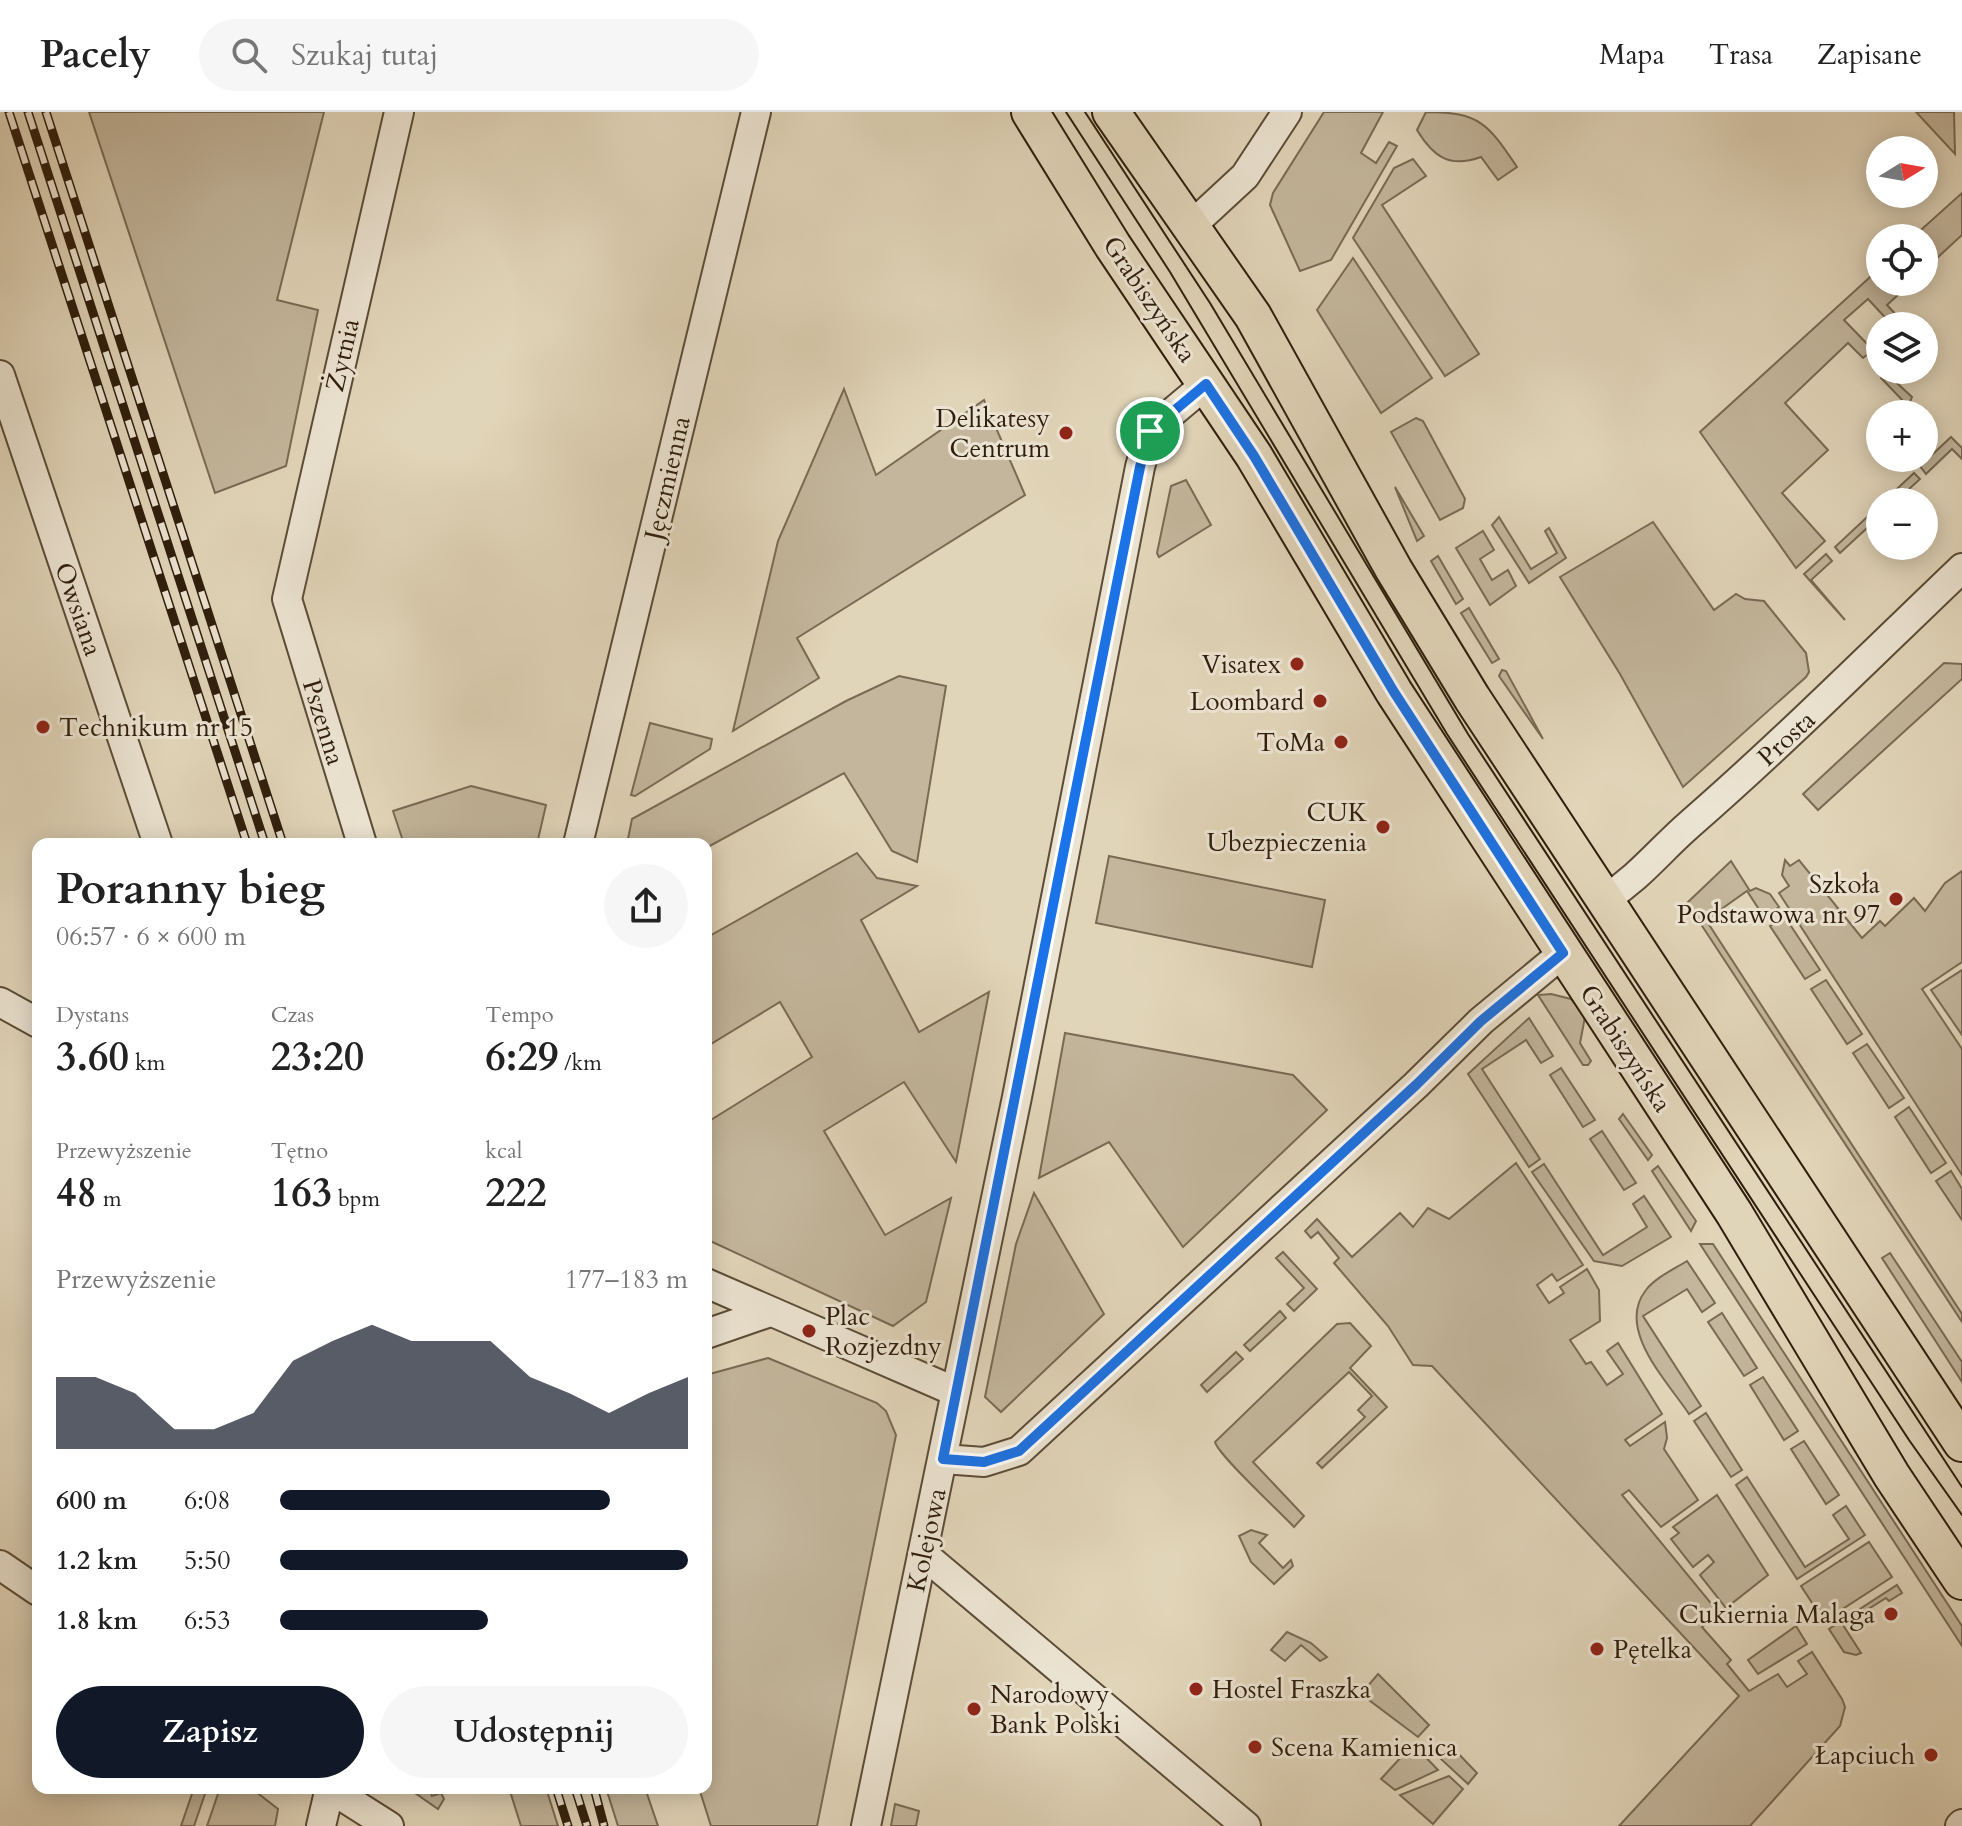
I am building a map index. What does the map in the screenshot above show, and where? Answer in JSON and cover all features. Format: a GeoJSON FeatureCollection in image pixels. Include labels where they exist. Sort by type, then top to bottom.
{"type":"FeatureCollection","features":[{"type":"Feature","properties":{"kind":"main road","name":"Grabiszyńska"},"geometry":{"type":"LineString","coordinates":[[1030,112],[1113,246],[1254,456],[1394,692],[1734,1213],[1892,1476],[1962,1581]]}},
{"type":"Feature","properties":{"kind":"main road"},"geometry":{"type":"LineString","coordinates":[[1111,112],[1253,316],[1394,570],[1604,900],[1962,1443]]}},
{"type":"Feature","properties":{"kind":"street","name":"Żytnia"},"geometry":{"type":"LineString","coordinates":[[287,599],[399,112]]}},
{"type":"Feature","properties":{"kind":"street","name":"Jęczmienna"},"geometry":{"type":"LineString","coordinates":[[579,838],[756,112]]}},
{"type":"Feature","properties":{"kind":"street"},"geometry":{"type":"LineString","coordinates":[[1191,226],[1245,176],[1287,112]]}},
{"type":"Feature","properties":{"kind":"street","name":"Owsiana"},"geometry":{"type":"LineString","coordinates":[[0,375],[156,838]]}},
{"type":"Feature","properties":{"kind":"street","name":"Kolejowa"},"geometry":{"type":"LineString","coordinates":[[866,1826],[1017,1097],[1143,455],[1150,431],[1206,384]]}},
{"type":"Feature","properties":{"kind":"street","name":"Prosta"},"geometry":{"type":"LineString","coordinates":[[1604,900],[1637,879],[1682,831],[1799,726],[1962,568]]}},
{"type":"Feature","properties":{"kind":"street","name":"Pszenna"},"geometry":{"type":"LineString","coordinates":[[287,599],[360,838]]}},
{"type":"Feature","properties":{"kind":"street"},"geometry":{"type":"LineString","coordinates":[[943,1459],[984,1462],[1019,1451],[1416,1085],[1481,1021],[1563,953]]}},
{"type":"Feature","properties":{"kind":"street"},"geometry":{"type":"LineString","coordinates":[[0,1002],[32,1020]]}},
{"type":"Feature","properties":{"kind":"street"},"geometry":{"type":"LineString","coordinates":[[712,1286],[954,1391]]}},
{"type":"Feature","properties":{"kind":"street"},"geometry":{"type":"LineString","coordinates":[[712,1332],[770,1312]]}},
{"type":"Feature","properties":{"kind":"street"},"geometry":{"type":"LineString","coordinates":[[923,1554],[1246,1826]]}},
{"type":"Feature","properties":{"kind":"street"},"geometry":{"type":"LineString","coordinates":[[0,1565],[32,1587]]}},
{"type":"Feature","properties":{"kind":"street"},"geometry":{"type":"LineString","coordinates":[[321,1826],[328,1794]]}},
{"type":"Feature","properties":{"kind":"street"},"geometry":{"type":"LineString","coordinates":[[338,1794],[389,1826]]}},
{"type":"Feature","properties":{"kind":"shaded area"},"geometry":{"type":"Polygon","coordinates":[[[89,112],[324,112],[277,300],[318,310],[286,466],[215,493],[89,112]]]}},
{"type":"Feature","properties":{"kind":"shaded area"},"geometry":{"type":"Polygon","coordinates":[[[1324,112],[1383,112],[1361,153],[1376,163],[1389,142],[1397,146],[1331,260],[1300,271],[1270,205],[1273,193],[1324,112]]]}},
{"type":"Feature","properties":{"kind":"shaded area"},"geometry":{"type":"Polygon","coordinates":[[[1426,112],[1459,115],[1481,123],[1517,167],[1498,180],[1481,157],[1452,161],[1437,154],[1417,130],[1426,112]]]}},
{"type":"Feature","properties":{"kind":"shaded area"},"geometry":{"type":"Polygon","coordinates":[[[1916,112],[1954,112],[1955,154],[1916,112]]]}},
{"type":"Feature","properties":{"kind":"shaded area"},"geometry":{"type":"Polygon","coordinates":[[[1413,159],[1426,176],[1382,205],[1479,354],[1445,376],[1353,238],[1394,168],[1413,159]]]}},
{"type":"Feature","properties":{"kind":"shaded area"},"geometry":{"type":"Polygon","coordinates":[[[1962,193],[1962,235],[1938,257],[1938,224],[1928,224],[1962,193]]]}},
{"type":"Feature","properties":{"kind":"shaded area"},"geometry":{"type":"Polygon","coordinates":[[[1353,258],[1432,378],[1381,413],[1317,310],[1353,258]]]}},
{"type":"Feature","properties":{"kind":"shaded area"},"geometry":{"type":"Polygon","coordinates":[[[1866,281],[1866,296],[1897,296],[1887,305],[1894,312],[1880,312],[1868,299],[1844,320],[1866,343],[1866,356],[1863,358],[1848,343],[1785,403],[1828,450],[1782,493],[1825,541],[1796,568],[1700,432],[1866,281]]]}},
{"type":"Feature","properties":{"kind":"shaded area"},"geometry":{"type":"Polygon","coordinates":[[[1887,384],[1898,384],[1912,397],[1911,400],[1902,400],[1887,384]]]}},
{"type":"Feature","properties":{"kind":"shaded area"},"geometry":{"type":"Polygon","coordinates":[[[844,389],[876,475],[984,400],[1025,495],[797,638],[819,678],[733,731],[778,541],[844,389]]]}},
{"type":"Feature","properties":{"kind":"shaded area"},"geometry":{"type":"Polygon","coordinates":[[[1416,418],[1423,421],[1465,499],[1463,508],[1440,520],[1391,432],[1416,418]]]}},
{"type":"Feature","properties":{"kind":"shaded area"},"geometry":{"type":"Polygon","coordinates":[[[1951,437],[1962,448],[1962,459],[1952,449],[1938,462],[1938,449],[1951,437]]]}},
{"type":"Feature","properties":{"kind":"shaded area"},"geometry":{"type":"Polygon","coordinates":[[[1914,473],[1920,479],[1910,488],[1898,488],[1914,473]]]}},
{"type":"Feature","properties":{"kind":"shaded area"},"geometry":{"type":"Polygon","coordinates":[[[1186,480],[1211,525],[1159,557],[1157,553],[1171,486],[1186,480]]]}},
{"type":"Feature","properties":{"kind":"shaded area"},"geometry":{"type":"Polygon","coordinates":[[[1395,487],[1424,536],[1417,541],[1395,487]]]}},
{"type":"Feature","properties":{"kind":"shaded area"},"geometry":{"type":"Polygon","coordinates":[[[1499,517],[1531,569],[1557,553],[1545,531],[1549,528],[1566,558],[1529,583],[1492,525],[1499,517]]]}},
{"type":"Feature","properties":{"kind":"shaded area"},"geometry":{"type":"Polygon","coordinates":[[[1866,518],[1866,529],[1840,553],[1835,547],[1866,518]]]}},
{"type":"Feature","properties":{"kind":"shaded area"},"geometry":{"type":"Polygon","coordinates":[[[1653,522],[1714,610],[1736,594],[1745,599],[1764,601],[1806,653],[1809,672],[1683,787],[1620,674],[1560,577],[1653,522]]]}},
{"type":"Feature","properties":{"kind":"shaded area"},"geometry":{"type":"Polygon","coordinates":[[[1483,531],[1494,550],[1480,559],[1492,580],[1508,570],[1516,586],[1490,605],[1456,548],[1483,531]]]}},
{"type":"Feature","properties":{"kind":"shaded area"},"geometry":{"type":"Polygon","coordinates":[[[1826,554],[1832,561],[1811,580],[1845,620],[1804,574],[1826,554]]]}},
{"type":"Feature","properties":{"kind":"shaded area"},"geometry":{"type":"Polygon","coordinates":[[[1438,556],[1463,599],[1456,604],[1431,561],[1438,556]]]}},
{"type":"Feature","properties":{"kind":"shaded area"},"geometry":{"type":"Polygon","coordinates":[[[1469,608],[1499,659],[1492,663],[1461,613],[1469,608]]]}},
{"type":"Feature","properties":{"kind":"shaded area"},"geometry":{"type":"Polygon","coordinates":[[[1944,663],[1962,664],[1962,679],[1818,810],[1803,794],[1944,663]]]}},
{"type":"Feature","properties":{"kind":"shaded area"},"geometry":{"type":"Polygon","coordinates":[[[1502,670],[1506,671],[1543,739],[1499,676],[1502,670]]]}},
{"type":"Feature","properties":{"kind":"shaded area"},"geometry":{"type":"Polygon","coordinates":[[[899,676],[946,686],[917,862],[892,851],[844,773],[712,845],[712,838],[628,838],[632,819],[846,701],[899,676]]]}},
{"type":"Feature","properties":{"kind":"shaded area"},"geometry":{"type":"Polygon","coordinates":[[[650,723],[712,739],[710,749],[635,796],[631,795],[650,723]]]}},
{"type":"Feature","properties":{"kind":"shaded area"},"geometry":{"type":"Polygon","coordinates":[[[471,786],[546,805],[538,838],[402,838],[393,811],[471,786]]]}},
{"type":"Feature","properties":{"kind":"shaded area"},"geometry":{"type":"Polygon","coordinates":[[[857,853],[877,878],[917,886],[861,920],[919,1032],[989,992],[956,1162],[904,1082],[824,1131],[885,1235],[951,1198],[926,1302],[893,1326],[712,1242],[712,1119],[812,1057],[780,1002],[712,1043],[712,935],[857,853]]]}},
{"type":"Feature","properties":{"kind":"shaded area"},"geometry":{"type":"Polygon","coordinates":[[[1109,856],[1325,900],[1312,967],[1096,923],[1109,856]]]}},
{"type":"Feature","properties":{"kind":"shaded area"},"geometry":{"type":"Polygon","coordinates":[[[1785,860],[1790,866],[1799,860],[1862,938],[1880,921],[1885,926],[1914,898],[1925,911],[1945,883],[1962,871],[1962,962],[1922,989],[1962,1049],[1962,1175],[1779,893],[1789,886],[1782,875],[1785,860]]]}},
{"type":"Feature","properties":{"kind":"shaded area"},"geometry":{"type":"Polygon","coordinates":[[[1731,861],[1750,891],[1756,888],[1770,894],[1779,907],[1764,917],[1747,891],[1706,920],[1962,1314],[1962,1322],[1687,903],[1731,861]]]}},
{"type":"Feature","properties":{"kind":"shaded area"},"geometry":{"type":"Polygon","coordinates":[[[1785,917],[1820,970],[1805,979],[1770,926],[1785,917]]]}},
{"type":"Feature","properties":{"kind":"shaded area"},"geometry":{"type":"Polygon","coordinates":[[[1962,970],[1962,1035],[1931,990],[1962,970]]]}},
{"type":"Feature","properties":{"kind":"shaded area"},"geometry":{"type":"Polygon","coordinates":[[[1826,980],[1862,1034],[1847,1044],[1811,989],[1826,980]]]}},
{"type":"Feature","properties":{"kind":"shaded area"},"geometry":{"type":"Polygon","coordinates":[[[1551,994],[1571,999],[1585,1017],[1580,1043],[1591,1061],[1588,1065],[1583,1065],[1538,995],[1551,994]]]}},
{"type":"Feature","properties":{"kind":"shaded area"},"geometry":{"type":"Polygon","coordinates":[[[1529,1018],[1553,1056],[1541,1063],[1526,1040],[1482,1069],[1540,1159],[1529,1167],[1468,1074],[1529,1018]]]}},
{"type":"Feature","properties":{"kind":"shaded area"},"geometry":{"type":"Polygon","coordinates":[[[1065,1033],[1293,1075],[1327,1110],[1183,1247],[1109,1142],[1039,1178],[1065,1033]]]}},
{"type":"Feature","properties":{"kind":"shaded area"},"geometry":{"type":"Polygon","coordinates":[[[1867,1044],[1904,1098],[1889,1108],[1853,1053],[1867,1044]]]}},
{"type":"Feature","properties":{"kind":"shaded area"},"geometry":{"type":"Polygon","coordinates":[[[1561,1068],[1595,1120],[1583,1127],[1550,1075],[1561,1068]]]}},
{"type":"Feature","properties":{"kind":"shaded area"},"geometry":{"type":"Polygon","coordinates":[[[1909,1107],[1946,1163],[1931,1173],[1895,1117],[1909,1107]]]}},
{"type":"Feature","properties":{"kind":"shaded area"},"geometry":{"type":"Polygon","coordinates":[[[1623,1114],[1652,1155],[1648,1160],[1619,1119],[1623,1114]]]}},
{"type":"Feature","properties":{"kind":"shaded area"},"geometry":{"type":"Polygon","coordinates":[[[1602,1131],[1636,1183],[1624,1190],[1590,1139],[1602,1131]]]}},
{"type":"Feature","properties":{"kind":"shaded area"},"geometry":{"type":"Polygon","coordinates":[[[1516,1163],[1583,1265],[1557,1281],[1552,1274],[1537,1285],[1549,1303],[1564,1293],[1560,1287],[1587,1269],[1599,1290],[1600,1321],[1570,1340],[1586,1364],[1591,1362],[1607,1385],[1623,1374],[1607,1351],[1618,1343],[1662,1414],[1625,1440],[1630,1446],[1665,1422],[1667,1438],[1664,1449],[1698,1500],[1661,1527],[1629,1490],[1622,1495],[1719,1613],[1702,1627],[1731,1660],[1727,1664],[1749,1691],[1778,1674],[1787,1687],[1807,1674],[1798,1661],[1812,1652],[1845,1707],[1840,1726],[1750,1826],[1619,1826],[1739,1696],[1432,1366],[1413,1365],[1388,1326],[1334,1263],[1339,1258],[1318,1232],[1311,1238],[1305,1231],[1317,1219],[1352,1257],[1400,1213],[1413,1227],[1428,1208],[1449,1219],[1516,1163]]]}},
{"type":"Feature","properties":{"kind":"shaded area"},"geometry":{"type":"Polygon","coordinates":[[[1544,1164],[1603,1255],[1647,1227],[1633,1204],[1644,1196],[1671,1237],[1622,1266],[1594,1261],[1532,1172],[1544,1164]]]}},
{"type":"Feature","properties":{"kind":"shaded area"},"geometry":{"type":"Polygon","coordinates":[[[1658,1166],[1696,1221],[1691,1231],[1652,1171],[1658,1166]]]}},
{"type":"Feature","properties":{"kind":"shaded area"},"geometry":{"type":"Polygon","coordinates":[[[1951,1171],[1962,1189],[1962,1220],[1936,1181],[1951,1171]]]}},
{"type":"Feature","properties":{"kind":"shaded area"},"geometry":{"type":"Polygon","coordinates":[[[1034,1193],[1104,1314],[1001,1412],[985,1397],[1016,1244],[1034,1193]]]}},
{"type":"Feature","properties":{"kind":"shaded area"},"geometry":{"type":"Polygon","coordinates":[[[1700,1244],[1713,1244],[1962,1626],[1962,1646],[1700,1244]]]}},
{"type":"Feature","properties":{"kind":"shaded area"},"geometry":{"type":"Polygon","coordinates":[[[1283,1252],[1317,1289],[1294,1311],[1287,1304],[1304,1288],[1276,1258],[1283,1252]]]}},
{"type":"Feature","properties":{"kind":"shaded area"},"geometry":{"type":"Polygon","coordinates":[[[1890,1253],[1962,1362],[1962,1382],[1882,1258],[1890,1253]]]}},
{"type":"Feature","properties":{"kind":"shaded area"},"geometry":{"type":"Polygon","coordinates":[[[1687,1261],[1715,1303],[1702,1312],[1687,1289],[1643,1316],[1701,1406],[1689,1414],[1648,1355],[1637,1321],[1638,1305],[1646,1290],[1687,1261]]]}},
{"type":"Feature","properties":{"kind":"shaded area"},"geometry":{"type":"Polygon","coordinates":[[[1280,1311],[1286,1318],[1250,1351],[1244,1345],[1280,1311]]]}},
{"type":"Feature","properties":{"kind":"shaded area"},"geometry":{"type":"Polygon","coordinates":[[[1722,1313],[1757,1368],[1744,1376],[1708,1322],[1722,1313]]]}},
{"type":"Feature","properties":{"kind":"shaded area"},"geometry":{"type":"Polygon","coordinates":[[[1350,1323],[1371,1346],[1350,1368],[1387,1407],[1322,1468],[1317,1463],[1365,1417],[1358,1410],[1372,1396],[1349,1372],[1253,1462],[1304,1516],[1294,1527],[1238,1471],[1215,1442],[1337,1324],[1350,1323]]]}},
{"type":"Feature","properties":{"kind":"shaded area"},"geometry":{"type":"Polygon","coordinates":[[[1236,1352],[1243,1359],[1207,1392],[1201,1385],[1236,1352]]]}},
{"type":"Feature","properties":{"kind":"shaded area"},"geometry":{"type":"Polygon","coordinates":[[[768,1358],[877,1403],[886,1411],[896,1435],[817,1826],[711,1826],[701,1794],[712,1794],[712,1373],[768,1358]]]}},
{"type":"Feature","properties":{"kind":"shaded area"},"geometry":{"type":"Polygon","coordinates":[[[1763,1377],[1798,1431],[1784,1440],[1750,1385],[1763,1377]]]}},
{"type":"Feature","properties":{"kind":"shaded area"},"geometry":{"type":"Polygon","coordinates":[[[1706,1413],[1742,1470],[1731,1477],[1694,1421],[1706,1413]]]}},
{"type":"Feature","properties":{"kind":"shaded area"},"geometry":{"type":"Polygon","coordinates":[[[1804,1441],[1839,1495],[1826,1504],[1791,1449],[1804,1441]]]}},
{"type":"Feature","properties":{"kind":"shaded area"},"geometry":{"type":"Polygon","coordinates":[[[1747,1477],[1805,1567],[1849,1539],[1833,1515],[1846,1506],[1865,1535],[1797,1579],[1736,1485],[1747,1477]]]}},
{"type":"Feature","properties":{"kind":"shaded area"},"geometry":{"type":"Polygon","coordinates":[[[1717,1495],[1768,1575],[1726,1608],[1700,1575],[1714,1562],[1708,1555],[1693,1567],[1671,1539],[1679,1533],[1673,1527],[1717,1495]]]}},
{"type":"Feature","properties":{"kind":"shaded area"},"geometry":{"type":"Polygon","coordinates":[[[1251,1530],[1267,1535],[1259,1543],[1283,1568],[1291,1560],[1293,1566],[1274,1584],[1251,1562],[1239,1536],[1251,1530]]]}},
{"type":"Feature","properties":{"kind":"shaded area"},"geometry":{"type":"Polygon","coordinates":[[[1869,1542],[1892,1577],[1824,1621],[1801,1586],[1869,1542]]]}},
{"type":"Feature","properties":{"kind":"shaded area"},"geometry":{"type":"Polygon","coordinates":[[[1897,1585],[1902,1593],[1889,1601],[1886,1598],[1843,1625],[1861,1653],[1844,1652],[1829,1629],[1897,1585]]]}},
{"type":"Feature","properties":{"kind":"shaded area"},"geometry":{"type":"Polygon","coordinates":[[[1796,1626],[1807,1644],[1758,1674],[1748,1660],[1796,1626]]]}},
{"type":"Feature","properties":{"kind":"shaded area"},"geometry":{"type":"Polygon","coordinates":[[[1287,1632],[1311,1643],[1327,1657],[1320,1661],[1301,1645],[1285,1661],[1271,1650],[1287,1632]]]}},
{"type":"Feature","properties":{"kind":"shaded area"},"geometry":{"type":"Polygon","coordinates":[[[1378,1674],[1429,1725],[1418,1737],[1361,1694],[1378,1674]]]}},
{"type":"Feature","properties":{"kind":"shaded area"},"geometry":{"type":"Polygon","coordinates":[[[1413,1744],[1438,1770],[1395,1790],[1381,1779],[1413,1744]]]}},
{"type":"Feature","properties":{"kind":"shaded area"},"geometry":{"type":"Polygon","coordinates":[[[1452,1747],[1477,1773],[1468,1784],[1441,1759],[1452,1747]]]}},
{"type":"Feature","properties":{"kind":"shaded area"},"geometry":{"type":"Polygon","coordinates":[[[1449,1776],[1463,1789],[1433,1824],[1400,1795],[1449,1776]]]}},
{"type":"Feature","properties":{"kind":"shaded area"},"geometry":{"type":"Polygon","coordinates":[[[192,1794],[205,1794],[194,1826],[181,1826],[192,1794]]]}},
{"type":"Feature","properties":{"kind":"shaded area"},"geometry":{"type":"Polygon","coordinates":[[[218,1794],[259,1794],[278,1809],[275,1826],[207,1826],[218,1794]]]}},
{"type":"Feature","properties":{"kind":"shaded area"},"geometry":{"type":"Polygon","coordinates":[[[417,1794],[442,1794],[444,1799],[438,1809],[417,1794]]]}},
{"type":"Feature","properties":{"kind":"shaded area"},"geometry":{"type":"Polygon","coordinates":[[[511,1794],[548,1794],[558,1826],[521,1826],[511,1794]]]}},
{"type":"Feature","properties":{"kind":"shaded area"},"geometry":{"type":"Polygon","coordinates":[[[608,1794],[647,1794],[658,1826],[618,1826],[608,1794]]]}},
{"type":"Feature","properties":{"kind":"shaded area"},"geometry":{"type":"Polygon","coordinates":[[[895,1804],[919,1811],[916,1826],[891,1826],[895,1804]]]}},
{"type":"Feature","properties":{"kind":"tram line"},"geometry":{"type":"LineString","coordinates":[[1066,112],[1170,272],[1447,734],[1909,1440],[1962,1515]]}},
{"type":"Feature","properties":{"kind":"tram line"},"geometry":{"type":"LineString","coordinates":[[1085,112],[1210,303],[1468,734],[1962,1487]]}},
{"type":"Feature","properties":{"kind":"railway"},"geometry":{"type":"LineString","coordinates":[[9,112],[245,838]]}},
{"type":"Feature","properties":{"kind":"railway"},"geometry":{"type":"LineString","coordinates":[[28,112],[263,838]]}},
{"type":"Feature","properties":{"kind":"railway"},"geometry":{"type":"LineString","coordinates":[[46,112],[281,838]]}},
{"type":"Feature","properties":{"kind":"railway"},"geometry":{"type":"LineString","coordinates":[[558,1794],[568,1826]]}},
{"type":"Feature","properties":{"kind":"railway"},"geometry":{"type":"LineString","coordinates":[[577,1794],[587,1826]]}},
{"type":"Feature","properties":{"kind":"railway"},"geometry":{"type":"LineString","coordinates":[[596,1794],[604,1826]]}},
{"type":"Feature","properties":{"kind":"place","name":"Delikatesy Centrum"},"geometry":{"type":"Point","coordinates":[1066,433]}},
{"type":"Feature","properties":{"kind":"place","name":"Visatex"},"geometry":{"type":"Point","coordinates":[1297,664]}},
{"type":"Feature","properties":{"kind":"place","name":"Loombard"},"geometry":{"type":"Point","coordinates":[1320,701]}},
{"type":"Feature","properties":{"kind":"place","name":"Technikum nr 15"},"geometry":{"type":"Point","coordinates":[43,727]}},
{"type":"Feature","properties":{"kind":"place","name":"ToMa"},"geometry":{"type":"Point","coordinates":[1341,742]}},
{"type":"Feature","properties":{"kind":"place","name":"CUK Ubezpieczenia"},"geometry":{"type":"Point","coordinates":[1383,827]}},
{"type":"Feature","properties":{"kind":"place","name":"Szkoła Podstawowa nr 97"},"geometry":{"type":"Point","coordinates":[1896,899]}},
{"type":"Feature","properties":{"kind":"place","name":"Plac Rozjezdny"},"geometry":{"type":"Point","coordinates":[809,1331]}},
{"type":"Feature","properties":{"kind":"place","name":"Cukiernia Malaga"},"geometry":{"type":"Point","coordinates":[1891,1614]}},
{"type":"Feature","properties":{"kind":"place","name":"Pętelka"},"geometry":{"type":"Point","coordinates":[1597,1649]}},
{"type":"Feature","properties":{"kind":"place","name":"Hostel Fraszka"},"geometry":{"type":"Point","coordinates":[1196,1689]}},
{"type":"Feature","properties":{"kind":"place","name":"Narodowy Bank Polski"},"geometry":{"type":"Point","coordinates":[974,1709]}},
{"type":"Feature","properties":{"kind":"place","name":"Scena Kamienica"},"geometry":{"type":"Point","coordinates":[1255,1747]}},
{"type":"Feature","properties":{"kind":"place","name":"Łapciuch"},"geometry":{"type":"Point","coordinates":[1931,1755]}},
{"type":"Feature","properties":{"kind":"route"},"geometry":{"type":"LineString","coordinates":[[1206,384],[1254,456],[1394,692],[1563,953],[1502,1001],[1416,1085],[1019,1451],[984,1462],[943,1459],[954,1391],[1017,1097],[1122,548],[1150,431],[1206,384]]}}]}
